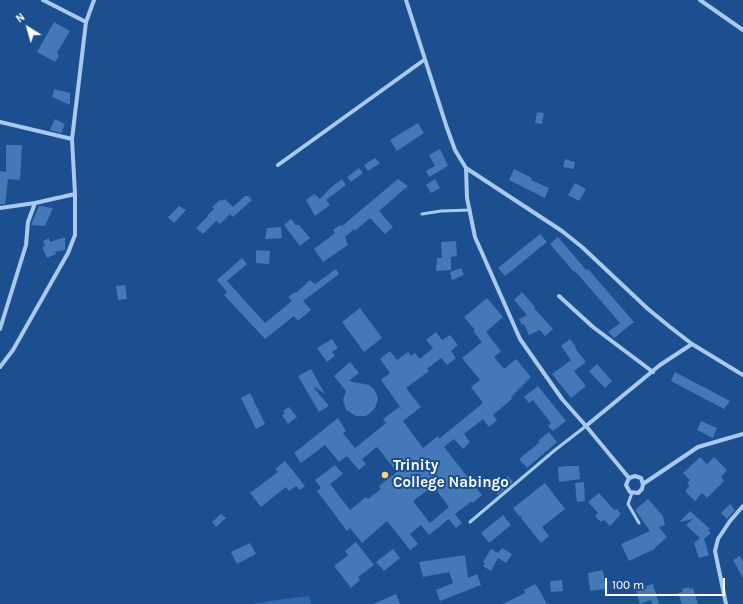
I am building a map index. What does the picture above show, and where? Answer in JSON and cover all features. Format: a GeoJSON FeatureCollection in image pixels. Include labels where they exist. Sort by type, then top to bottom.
{"type":"FeatureCollection","features":[{"type":"Feature","properties":{"kind":"street"},"geometry":{"type":"LineString","coordinates":[[43,0],[86,22]]}},
{"type":"Feature","properties":{"kind":"street"},"geometry":{"type":"LineString","coordinates":[[0,367],[13,350],[68,253],[75,235],[75,194],[72,139],[86,22],[94,0]]}},
{"type":"Feature","properties":{"kind":"street"},"geometry":{"type":"LineString","coordinates":[[406,0],[424,60],[455,150],[466,168],[562,231],[582,247],[648,309],[692,344],[743,375]]}},
{"type":"Feature","properties":{"kind":"street"},"geometry":{"type":"LineString","coordinates":[[700,0],[743,30]]}},
{"type":"Feature","properties":{"kind":"street"},"geometry":{"type":"LineString","coordinates":[[278,165],[424,60]]}},
{"type":"Feature","properties":{"kind":"street"},"geometry":{"type":"LineString","coordinates":[[0,122],[72,139]]}},
{"type":"Feature","properties":{"kind":"street"},"geometry":{"type":"LineString","coordinates":[[466,168],[467,198],[475,237],[520,339],[562,399],[630,478]]}},
{"type":"Feature","properties":{"kind":"street"},"geometry":{"type":"LineString","coordinates":[[0,208],[35,203],[75,194]]}},
{"type":"Feature","properties":{"kind":"street"},"geometry":{"type":"LineString","coordinates":[[0,329],[26,245],[28,222],[35,203]]}},
{"type":"Feature","properties":{"kind":"street"},"geometry":{"type":"LineString","coordinates":[[559,296],[593,327],[653,372]]}},
{"type":"Feature","properties":{"kind":"street"},"geometry":{"type":"LineString","coordinates":[[586,426],[653,372],[692,344]]}},
{"type":"Feature","properties":{"kind":"street"},"geometry":{"type":"LineString","coordinates":[[630,478],[626,485],[628,490],[632,493],[640,492],[644,484],[698,447],[743,434]]}},
{"type":"Feature","properties":{"kind":"street"},"geometry":{"type":"LineString","coordinates":[[630,478],[641,478],[644,484]]}},
{"type":"Feature","properties":{"kind":"street"},"geometry":{"type":"LineString","coordinates":[[726,604],[715,551],[718,539],[730,521],[743,506]]}},
{"type":"Feature","properties":{"kind":"lane"},"geometry":{"type":"LineString","coordinates":[[422,214],[441,211],[470,210]]}},
{"type":"Feature","properties":{"kind":"lane"},"geometry":{"type":"LineString","coordinates":[[470,522],[555,450],[586,426]]}},
{"type":"Feature","properties":{"kind":"lane"},"geometry":{"type":"LineString","coordinates":[[632,493],[628,504],[639,523]]}},
{"type":"Feature","properties":{"kind":"shaded area"},"geometry":{"type":"Polygon","coordinates":[[[309,596],[311,604],[252,604],[277,600],[309,596]]]}},
{"type":"Feature","properties":{"kind":"building"},"geometry":{"type":"Polygon","coordinates":[[[54,22],[70,31],[57,53],[59,56],[55,62],[37,52],[54,22]]]}},
{"type":"Feature","properties":{"kind":"building"},"geometry":{"type":"Polygon","coordinates":[[[54,89],[70,93],[70,105],[52,97],[54,89]]]}},
{"type":"Feature","properties":{"kind":"building"},"geometry":{"type":"Polygon","coordinates":[[[537,112],[544,113],[542,124],[535,123],[537,112]]]}},
{"type":"Feature","properties":{"kind":"building"},"geometry":{"type":"Polygon","coordinates":[[[55,119],[65,124],[61,133],[50,130],[55,119]]]}},
{"type":"Feature","properties":{"kind":"building"},"geometry":{"type":"Polygon","coordinates":[[[418,123],[424,133],[397,151],[390,140],[418,123]]]}},
{"type":"Feature","properties":{"kind":"building"},"geometry":{"type":"Polygon","coordinates":[[[6,145],[22,145],[20,180],[8,179],[5,204],[0,204],[0,171],[6,172],[6,145]]]}},
{"type":"Feature","properties":{"kind":"building"},"geometry":{"type":"Polygon","coordinates":[[[440,149],[448,166],[429,177],[426,171],[435,166],[429,155],[440,149]]]}},
{"type":"Feature","properties":{"kind":"building"},"geometry":{"type":"Polygon","coordinates":[[[375,158],[380,163],[368,171],[364,165],[375,158]]]}},
{"type":"Feature","properties":{"kind":"building"},"geometry":{"type":"Polygon","coordinates":[[[565,159],[575,162],[574,169],[563,167],[565,159]]]}},
{"type":"Feature","properties":{"kind":"building"},"geometry":{"type":"Polygon","coordinates":[[[359,168],[363,173],[351,182],[347,177],[359,168]]]}},
{"type":"Feature","properties":{"kind":"building"},"geometry":{"type":"Polygon","coordinates":[[[514,169],[532,178],[531,180],[549,188],[545,198],[509,180],[514,169]]]}},
{"type":"Feature","properties":{"kind":"building"},"geometry":{"type":"Polygon","coordinates":[[[342,179],[346,185],[326,200],[330,205],[315,216],[306,200],[314,194],[320,199],[329,189],[342,179]]]}},
{"type":"Feature","properties":{"kind":"building"},"geometry":{"type":"Polygon","coordinates":[[[398,179],[408,186],[379,211],[393,227],[385,234],[370,218],[355,231],[354,229],[345,237],[348,245],[323,262],[314,249],[335,233],[333,230],[340,225],[342,226],[398,179]]]}},
{"type":"Feature","properties":{"kind":"building"},"geometry":{"type":"Polygon","coordinates":[[[435,179],[440,188],[431,193],[426,185],[435,179]]]}},
{"type":"Feature","properties":{"kind":"building"},"geometry":{"type":"Polygon","coordinates":[[[575,183],[586,189],[579,201],[568,195],[575,183]]]}},
{"type":"Feature","properties":{"kind":"building"},"geometry":{"type":"Polygon","coordinates":[[[245,196],[248,196],[252,200],[233,217],[230,214],[220,224],[216,221],[203,234],[196,228],[214,209],[212,207],[220,200],[222,201],[225,199],[233,207],[245,196]]]}},
{"type":"Feature","properties":{"kind":"building"},"geometry":{"type":"Polygon","coordinates":[[[39,206],[53,208],[45,226],[31,225],[39,206]]]}},
{"type":"Feature","properties":{"kind":"building"},"geometry":{"type":"Polygon","coordinates":[[[179,206],[186,210],[174,223],[168,217],[179,206]]]}},
{"type":"Feature","properties":{"kind":"building"},"geometry":{"type":"Polygon","coordinates":[[[291,219],[296,225],[299,225],[310,238],[300,246],[284,225],[291,219]]]}},
{"type":"Feature","properties":{"kind":"building"},"geometry":{"type":"Polygon","coordinates":[[[281,227],[282,238],[265,239],[267,228],[281,227]]]}},
{"type":"Feature","properties":{"kind":"building"},"geometry":{"type":"Polygon","coordinates":[[[540,234],[547,242],[505,276],[498,268],[540,234]]]}},
{"type":"Feature","properties":{"kind":"building"},"geometry":{"type":"Polygon","coordinates":[[[65,237],[65,250],[55,252],[56,254],[47,258],[42,247],[45,246],[43,241],[49,238],[50,242],[65,237]]]}},
{"type":"Feature","properties":{"kind":"building"},"geometry":{"type":"Polygon","coordinates":[[[558,237],[634,322],[614,338],[608,332],[620,323],[550,244],[558,237]]]}},
{"type":"Feature","properties":{"kind":"building"},"geometry":{"type":"Polygon","coordinates":[[[456,241],[457,256],[451,257],[451,270],[436,271],[437,258],[442,258],[441,242],[456,241]]]}},
{"type":"Feature","properties":{"kind":"building"},"geometry":{"type":"Polygon","coordinates":[[[256,250],[270,251],[269,264],[256,263],[256,250]]]}},
{"type":"Feature","properties":{"kind":"building"},"geometry":{"type":"Polygon","coordinates":[[[242,258],[247,264],[227,281],[265,323],[292,301],[288,297],[295,292],[296,293],[310,280],[315,284],[336,269],[339,274],[303,301],[311,310],[298,321],[294,316],[265,339],[224,295],[227,292],[217,280],[242,258]]]}},
{"type":"Feature","properties":{"kind":"building"},"geometry":{"type":"Polygon","coordinates":[[[461,268],[464,275],[452,280],[450,272],[461,268]]]}},
{"type":"Feature","properties":{"kind":"building"},"geometry":{"type":"Polygon","coordinates":[[[125,285],[127,299],[118,300],[116,286],[125,285]]]}},
{"type":"Feature","properties":{"kind":"building"},"geometry":{"type":"Polygon","coordinates":[[[522,292],[553,329],[545,336],[540,330],[529,335],[524,324],[522,325],[519,319],[527,315],[514,300],[522,292]]]}},
{"type":"Feature","properties":{"kind":"building"},"geometry":{"type":"Polygon","coordinates":[[[487,298],[503,317],[486,332],[501,351],[494,357],[504,369],[516,359],[531,377],[511,397],[512,399],[493,415],[497,420],[489,427],[483,419],[464,434],[470,442],[463,449],[454,439],[444,447],[482,495],[473,503],[472,501],[455,514],[462,523],[456,528],[449,519],[429,535],[421,525],[410,534],[418,544],[410,550],[387,521],[362,543],[350,528],[347,531],[317,491],[321,488],[315,480],[335,465],[343,474],[330,484],[350,510],[366,497],[368,499],[381,489],[379,486],[397,472],[377,447],[362,459],[366,464],[359,470],[347,456],[339,462],[325,445],[301,463],[294,453],[338,418],[346,431],[343,433],[355,448],[386,423],[383,419],[399,407],[403,411],[381,380],[390,373],[380,359],[390,351],[397,360],[408,352],[411,356],[415,353],[420,359],[433,348],[426,340],[436,332],[442,340],[450,335],[458,345],[451,351],[456,358],[447,365],[441,358],[427,369],[429,371],[406,388],[421,407],[403,421],[423,448],[438,436],[439,439],[483,403],[471,387],[480,380],[462,358],[482,342],[473,331],[475,330],[464,317],[487,298]],[[433,486],[413,501],[430,523],[449,507],[433,486]]]}},
{"type":"Feature","properties":{"kind":"building"},"geometry":{"type":"Polygon","coordinates":[[[360,308],[382,338],[364,352],[342,322],[360,308]]]}},
{"type":"Feature","properties":{"kind":"building"},"geometry":{"type":"Polygon","coordinates":[[[332,339],[338,348],[332,352],[335,356],[327,362],[317,348],[332,339]]]}},
{"type":"Feature","properties":{"kind":"building"},"geometry":{"type":"Polygon","coordinates":[[[570,339],[586,362],[574,371],[586,386],[571,398],[552,374],[571,360],[561,346],[570,339]]]}},
{"type":"Feature","properties":{"kind":"building"},"geometry":{"type":"Polygon","coordinates":[[[350,362],[359,373],[349,381],[369,385],[374,389],[377,395],[378,399],[375,408],[365,416],[356,416],[346,410],[343,400],[346,391],[334,376],[350,362]]]}},
{"type":"Feature","properties":{"kind":"building"},"geometry":{"type":"Polygon","coordinates":[[[597,364],[612,381],[605,388],[589,371],[597,364]]]}},
{"type":"Feature","properties":{"kind":"building"},"geometry":{"type":"Polygon","coordinates":[[[311,369],[325,394],[315,387],[314,388],[329,406],[319,412],[298,376],[311,369]]]}},
{"type":"Feature","properties":{"kind":"building"},"geometry":{"type":"Polygon","coordinates":[[[675,372],[730,401],[724,409],[671,381],[675,372]]]}},
{"type":"Feature","properties":{"kind":"building"},"geometry":{"type":"Polygon","coordinates":[[[538,386],[566,421],[553,431],[548,426],[551,423],[533,400],[529,403],[524,397],[538,386]]]}},
{"type":"Feature","properties":{"kind":"building"},"geometry":{"type":"Polygon","coordinates":[[[250,393],[265,424],[256,429],[241,398],[250,393]]]}},
{"type":"Feature","properties":{"kind":"building"},"geometry":{"type":"Polygon","coordinates":[[[289,407],[297,417],[288,424],[282,415],[285,414],[283,411],[289,407]]]}},
{"type":"Feature","properties":{"kind":"building"},"geometry":{"type":"Polygon","coordinates":[[[701,421],[717,428],[713,438],[697,430],[701,421]]]}},
{"type":"Feature","properties":{"kind":"building"},"geometry":{"type":"Polygon","coordinates":[[[549,432],[557,442],[527,468],[519,459],[540,442],[538,441],[549,432]]]}},
{"type":"Feature","properties":{"kind":"building"},"geometry":{"type":"Polygon","coordinates":[[[700,457],[707,464],[714,457],[727,470],[721,477],[724,481],[707,498],[702,493],[695,501],[686,492],[690,486],[687,483],[690,480],[683,473],[700,457]]]}},
{"type":"Feature","properties":{"kind":"building"},"geometry":{"type":"Polygon","coordinates":[[[285,461],[305,486],[300,490],[296,486],[289,491],[286,487],[261,507],[250,493],[278,472],[275,469],[285,461]]]}},
{"type":"Feature","properties":{"kind":"building"},"geometry":{"type":"Polygon","coordinates":[[[579,466],[580,479],[559,482],[558,467],[579,466]]]}},
{"type":"Feature","properties":{"kind":"building"},"geometry":{"type":"Polygon","coordinates":[[[508,476],[513,482],[498,495],[493,487],[508,476]]]}},
{"type":"Feature","properties":{"kind":"building"},"geometry":{"type":"Polygon","coordinates":[[[584,482],[585,501],[577,502],[575,483],[584,482]]]}},
{"type":"Feature","properties":{"kind":"building"},"geometry":{"type":"Polygon","coordinates":[[[545,483],[565,509],[542,527],[549,536],[541,543],[521,518],[523,515],[520,517],[513,508],[545,483]]]}},
{"type":"Feature","properties":{"kind":"building"},"geometry":{"type":"Polygon","coordinates":[[[599,493],[614,510],[617,509],[621,514],[610,526],[604,520],[601,522],[595,516],[598,513],[588,502],[599,493]]]}},
{"type":"Feature","properties":{"kind":"building"},"geometry":{"type":"Polygon","coordinates":[[[648,499],[663,516],[665,525],[659,527],[667,537],[655,549],[629,561],[621,544],[650,531],[635,510],[648,499]]]}},
{"type":"Feature","properties":{"kind":"building"},"geometry":{"type":"Polygon","coordinates":[[[730,504],[735,510],[727,519],[721,513],[730,504]]]}},
{"type":"Feature","properties":{"kind":"building"},"geometry":{"type":"Polygon","coordinates":[[[690,511],[710,529],[708,530],[711,533],[704,539],[709,555],[699,558],[694,543],[700,538],[686,525],[693,519],[679,522],[690,511]]]}},
{"type":"Feature","properties":{"kind":"building"},"geometry":{"type":"Polygon","coordinates":[[[221,514],[226,518],[216,527],[212,522],[221,514]]]}},
{"type":"Feature","properties":{"kind":"building"},"geometry":{"type":"Polygon","coordinates":[[[503,515],[511,525],[489,543],[481,533],[503,515]]]}},
{"type":"Feature","properties":{"kind":"building"},"geometry":{"type":"Polygon","coordinates":[[[356,542],[374,565],[358,577],[360,580],[351,588],[334,566],[348,555],[345,551],[356,542]]]}},
{"type":"Feature","properties":{"kind":"building"},"geometry":{"type":"Polygon","coordinates":[[[250,543],[256,554],[237,564],[231,552],[250,543]]]}},
{"type":"Feature","properties":{"kind":"building"},"geometry":{"type":"Polygon","coordinates":[[[502,548],[512,554],[506,563],[498,558],[491,571],[483,566],[485,563],[483,562],[491,549],[498,553],[502,548]]]}},
{"type":"Feature","properties":{"kind":"building"},"geometry":{"type":"Polygon","coordinates":[[[393,549],[400,558],[384,571],[376,562],[393,549]]]}},
{"type":"Feature","properties":{"kind":"building"},"geometry":{"type":"Polygon","coordinates":[[[465,555],[468,578],[477,574],[481,585],[440,601],[436,590],[453,583],[449,572],[423,577],[419,562],[465,555]]]}},
{"type":"Feature","properties":{"kind":"building"},"geometry":{"type":"Polygon","coordinates":[[[740,556],[743,562],[743,578],[733,560],[740,556]]]}},
{"type":"Feature","properties":{"kind":"building"},"geometry":{"type":"Polygon","coordinates":[[[603,570],[606,589],[590,591],[588,573],[603,570]]]}},
{"type":"Feature","properties":{"kind":"building"},"geometry":{"type":"Polygon","coordinates":[[[562,580],[563,591],[551,592],[550,581],[562,580]]]}},
{"type":"Feature","properties":{"kind":"building"},"geometry":{"type":"Polygon","coordinates":[[[535,584],[547,604],[503,604],[525,593],[524,590],[535,584]]]}},
{"type":"Feature","properties":{"kind":"building"},"geometry":{"type":"Polygon","coordinates":[[[653,584],[659,604],[652,604],[651,600],[640,604],[636,591],[647,588],[646,586],[653,584]]]}},
{"type":"Feature","properties":{"kind":"building"},"geometry":{"type":"Polygon","coordinates":[[[689,587],[689,589],[693,588],[698,604],[682,604],[678,593],[683,592],[682,589],[689,587]]]}},
{"type":"Feature","properties":{"kind":"building"},"geometry":{"type":"Polygon","coordinates":[[[396,594],[400,604],[373,604],[396,594]]]}},
{"type":"Feature","properties":{"kind":"place","name":"Trinity College Nabingo"},"geometry":{"type":"Point","coordinates":[385,475]}}]}
